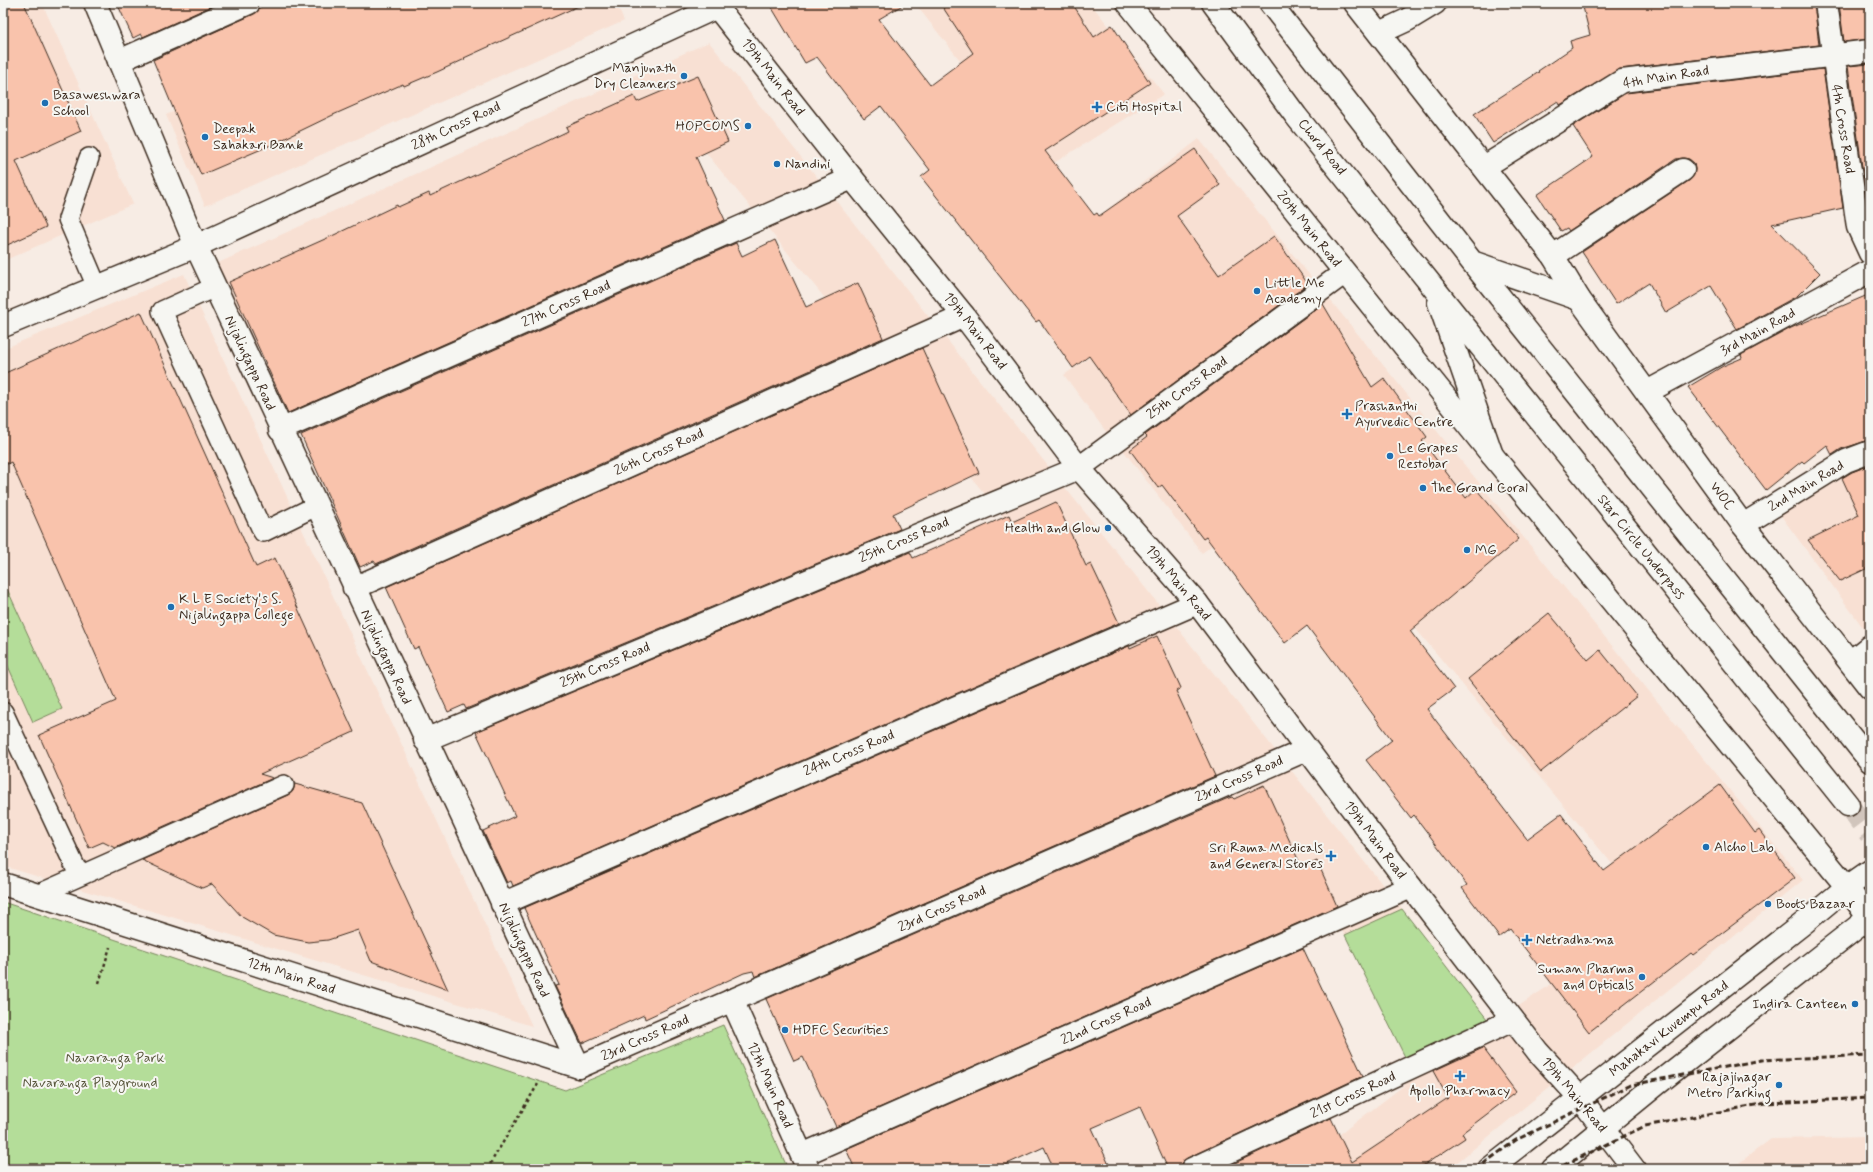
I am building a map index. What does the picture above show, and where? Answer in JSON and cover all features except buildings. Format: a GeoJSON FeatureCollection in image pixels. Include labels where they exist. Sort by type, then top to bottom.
{"type":"FeatureCollection","features":[{"type":"Feature","properties":{"kind":"street","name":"Nijalingappa Road"},"geometry":{"type":"LineString","coordinates":[[95,3],[196,246],[280,430],[579,1067]]}},
{"type":"Feature","properties":{"kind":"street"},"geometry":{"type":"LineString","coordinates":[[119,61],[249,3]]}},
{"type":"Feature","properties":{"kind":"street","name":"20th Main Road"},"geometry":{"type":"LineString","coordinates":[[1128,3],[1344,273],[1847,887],[1870,918]]}},
{"type":"Feature","properties":{"kind":"street","name":"Chord Road"},"geometry":{"type":"LineString","coordinates":[[1213,3],[1296,116],[1434,289]]}},
{"type":"Feature","properties":{"kind":"street"},"geometry":{"type":"LineString","coordinates":[[1270,3],[1472,262],[1870,761]]}},
{"type":"Feature","properties":{"kind":"street","name":"WOC"},"geometry":{"type":"LineString","coordinates":[[1355,3],[1553,256],[1579,299],[1743,525],[1870,688]]}},
{"type":"Feature","properties":{"kind":"street"},"geometry":{"type":"LineString","coordinates":[[1378,33],[1407,20],[1435,3]]}},
{"type":"Feature","properties":{"kind":"street","name":"4th Cross Road"},"geometry":{"type":"LineString","coordinates":[[1826,3],[1832,55],[1858,228],[1870,253]]}},
{"type":"Feature","properties":{"kind":"street","name":"19th Main Road"},"geometry":{"type":"LineString","coordinates":[[715,5],[964,316],[1079,468],[1197,603],[1306,750],[1513,1020],[1538,1052],[1580,1098],[1634,1169]]}},
{"type":"Feature","properties":{"kind":"street","name":"28th Cross Road"},"geometry":{"type":"LineString","coordinates":[[3,326],[196,246],[715,5]]}},
{"type":"Feature","properties":{"kind":"street","name":"4th Main Road"},"geometry":{"type":"LineString","coordinates":[[1484,167],[1622,81],[1870,51]]}},
{"type":"Feature","properties":{"kind":"street"},"geometry":{"type":"LineString","coordinates":[[1553,256],[1683,170]]}},
{"type":"Feature","properties":{"kind":"street","name":"27th Cross Road"},"geometry":{"type":"LineString","coordinates":[[280,430],[852,178]]}},
{"type":"Feature","properties":{"kind":"street"},"geometry":{"type":"LineString","coordinates":[[1472,262],[1579,299]]}},
{"type":"Feature","properties":{"kind":"street","name":"3rd Main Road"},"geometry":{"type":"LineString","coordinates":[[1647,392],[1870,271]]}},
{"type":"Feature","properties":{"kind":"street","name":"25th Cross Road"},"geometry":{"type":"LineString","coordinates":[[425,740],[1079,468],[1344,273]]}},
{"type":"Feature","properties":{"kind":"street"},"geometry":{"type":"LineString","coordinates":[[1434,289],[1492,455]]}},
{"type":"Feature","properties":{"kind":"street","name":"Star Circle Underpass"},"geometry":{"type":"LineString","coordinates":[[1434,289],[1848,805]]}},
{"type":"Feature","properties":{"kind":"street","name":"26th Cross Road"},"geometry":{"type":"LineString","coordinates":[[354,588],[964,316]]}},
{"type":"Feature","properties":{"kind":"street","name":"2nd Main Road"},"geometry":{"type":"LineString","coordinates":[[1743,525],[1846,461],[1870,452]]}},
{"type":"Feature","properties":{"kind":"street","name":"24th Cross Road"},"geometry":{"type":"LineString","coordinates":[[502,904],[1197,603]]}},
{"type":"Feature","properties":{"kind":"street"},"geometry":{"type":"LineString","coordinates":[[1850,662],[1870,646]]}},
{"type":"Feature","properties":{"kind":"street","name":"23rd Cross Road"},"geometry":{"type":"LineString","coordinates":[[579,1067],[1306,750]]}},
{"type":"Feature","properties":{"kind":"street","name":"Mahakavi Kuvempu Road"},"geometry":{"type":"LineString","coordinates":[[1489,1169],[1805,922],[1847,887],[1870,871]]}},
{"type":"Feature","properties":{"kind":"street","name":"12th Main Road"},"geometry":{"type":"LineString","coordinates":[[3,884],[579,1067]]}},
{"type":"Feature","properties":{"kind":"street","name":"22nd Cross Road"},"geometry":{"type":"LineString","coordinates":[[805,1162],[1411,887]]}},
{"type":"Feature","properties":{"kind":"street"},"geometry":{"type":"LineString","coordinates":[[1553,1169],[1870,918]]}},
{"type":"Feature","properties":{"kind":"street","name":"12th Main Road"},"geometry":{"type":"LineString","coordinates":[[732,1000],[805,1162]]}},
{"type":"Feature","properties":{"kind":"street","name":"21st Cross Road"},"geometry":{"type":"LineString","coordinates":[[1192,1169],[1513,1020]]}},
{"type":"Feature","properties":{"kind":"lane"},"geometry":{"type":"LineString","coordinates":[[89,158],[68,219],[97,287]]}},
{"type":"Feature","properties":{"kind":"lane"},"geometry":{"type":"LineString","coordinates":[[215,287],[162,311],[263,532],[316,506]]}},
{"type":"Feature","properties":{"kind":"lane"},"geometry":{"type":"LineString","coordinates":[[3,712],[79,875]]}},
{"type":"Feature","properties":{"kind":"lane"},"geometry":{"type":"LineString","coordinates":[[37,895],[284,785]]}},
{"type":"Feature","properties":{"kind":"path"},"geometry":{"type":"LineString","coordinates":[[99,983],[118,921]]}},
{"type":"Feature","properties":{"kind":"path"},"geometry":{"type":"LineString","coordinates":[[487,1169],[552,1059]]}},
{"type":"Feature","properties":{"kind":"shaded area","name":"Basaweshwara School"},"geometry":{"type":"Polygon","coordinates":[[[3,3],[42,3],[133,204],[3,261],[3,3]]]}},
{"type":"Feature","properties":{"kind":"shaded area"},"geometry":{"type":"Polygon","coordinates":[[[421,3],[616,3],[624,21],[205,206],[166,115],[421,3]]]}},
{"type":"Feature","properties":{"kind":"shaded area"},"geometry":{"type":"Polygon","coordinates":[[[919,3],[1090,3],[1164,94],[1046,168],[916,5],[919,3]]]}},
{"type":"Feature","properties":{"kind":"shaded area"},"geometry":{"type":"Polygon","coordinates":[[[709,42],[1402,909],[1345,935],[703,149],[255,347],[216,264],[709,42]]]}},
{"type":"Feature","properties":{"kind":"shaded area"},"geometry":{"type":"Polygon","coordinates":[[[1199,139],[1316,283],[1107,433],[1064,375],[1158,310],[1090,223],[1199,139]]]}},
{"type":"Feature","properties":{"kind":"shaded area","name":"K L E Society's S. Nijalingappa College"},"geometry":{"type":"Polygon","coordinates":[[[184,274],[532,1026],[3,866],[3,349],[184,274]]]}},
{"type":"Feature","properties":{"kind":"shaded area"},"geometry":{"type":"Polygon","coordinates":[[[1326,295],[1803,880],[1449,1169],[1294,1169],[1431,1065],[1547,987],[1649,908],[1294,483],[1202,553],[1123,450],[1326,295]]]}},
{"type":"Feature","properties":{"kind":"shaded area"},"geometry":{"type":"Polygon","coordinates":[[[1870,464],[1870,637],[1779,513],[1870,464]]]}},
{"type":"Feature","properties":{"kind":"shaded area"},"geometry":{"type":"Polygon","coordinates":[[[1870,1137],[1870,1169],[1731,1169],[1771,1139],[1870,1137]]]}},
{"type":"Feature","properties":{"kind":"green space"},"geometry":{"type":"Polygon","coordinates":[[[3,580],[62,709],[33,722],[3,655],[3,580]]]}},
{"type":"Feature","properties":{"kind":"green space","name":"Navaranga Park"},"geometry":{"type":"Polygon","coordinates":[[[3,902],[565,1090],[723,1025],[788,1169],[3,1169],[3,902]]]}},
{"type":"Feature","properties":{"kind":"green space"},"geometry":{"type":"Polygon","coordinates":[[[1402,909],[1487,1019],[1406,1059],[1345,935],[1402,909]]]}},
{"type":"Feature","properties":{"kind":"tunnel"},"geometry":{"type":"LineString","coordinates":[[1848,805],[1870,834]]}},
{"type":"Feature","properties":{"kind":"railway"},"geometry":{"type":"LineString","coordinates":[[1476,1169],[1516,1140],[1631,1085],[1761,1060],[1870,1055]]}},
{"type":"Feature","properties":{"kind":"railway"},"geometry":{"type":"LineString","coordinates":[[1556,1169],[1645,1126],[1766,1103],[1870,1098]]}},
{"type":"Feature","properties":{"kind":"place","name":"Manjunath Dry Cleaners"},"geometry":{"type":"Point","coordinates":[684,76]}},
{"type":"Feature","properties":{"kind":"place","name":"Basaweshwara School"},"geometry":{"type":"Point","coordinates":[45,103]}},
{"type":"Feature","properties":{"kind":"place","name":"Citi Hospital"},"geometry":{"type":"Point","coordinates":[1097,107]}},
{"type":"Feature","properties":{"kind":"place","name":"HOPCOMS"},"geometry":{"type":"Point","coordinates":[748,126]}},
{"type":"Feature","properties":{"kind":"place","name":"Deepak Sahakari Bank"},"geometry":{"type":"Point","coordinates":[205,137]}},
{"type":"Feature","properties":{"kind":"place","name":"Nandini"},"geometry":{"type":"Point","coordinates":[777,164]}},
{"type":"Feature","properties":{"kind":"place","name":"Little Me Academy"},"geometry":{"type":"Point","coordinates":[1257,291]}},
{"type":"Feature","properties":{"kind":"place","name":"Prashanthi Ayurvedic Centre"},"geometry":{"type":"Point","coordinates":[1347,414]}},
{"type":"Feature","properties":{"kind":"place","name":"Le Grapes Restobar"},"geometry":{"type":"Point","coordinates":[1390,456]}},
{"type":"Feature","properties":{"kind":"place","name":"The Grand Coral"},"geometry":{"type":"Point","coordinates":[1423,488]}},
{"type":"Feature","properties":{"kind":"place","name":"Health and Glow"},"geometry":{"type":"Point","coordinates":[1108,528]}},
{"type":"Feature","properties":{"kind":"place","name":"MG"},"geometry":{"type":"Point","coordinates":[1467,550]}},
{"type":"Feature","properties":{"kind":"place","name":"K L E Society's S. Nijalingappa College"},"geometry":{"type":"Point","coordinates":[171,607]}},
{"type":"Feature","properties":{"kind":"place","name":"Alcho Lab"},"geometry":{"type":"Point","coordinates":[1706,847]}},
{"type":"Feature","properties":{"kind":"place","name":"Sri Rama Medicals and General Stores"},"geometry":{"type":"Point","coordinates":[1331,856]}},
{"type":"Feature","properties":{"kind":"place","name":"Boots Bazaar"},"geometry":{"type":"Point","coordinates":[1768,904]}},
{"type":"Feature","properties":{"kind":"place","name":"Netradhama"},"geometry":{"type":"Point","coordinates":[1527,940]}},
{"type":"Feature","properties":{"kind":"place","name":"Suman Pharma and Opticals"},"geometry":{"type":"Point","coordinates":[1642,977]}},
{"type":"Feature","properties":{"kind":"place","name":"Indira Canteen"},"geometry":{"type":"Point","coordinates":[1855,1004]}},
{"type":"Feature","properties":{"kind":"place","name":"HDFC Securities"},"geometry":{"type":"Point","coordinates":[785,1030]}},
{"type":"Feature","properties":{"kind":"place","name":"Apollo Pharmacy"},"geometry":{"type":"Point","coordinates":[1460,1076]}},
{"type":"Feature","properties":{"kind":"place","name":"Rajajinagar Metro Parking"},"geometry":{"type":"Point","coordinates":[1779,1085]}},
{"type":"Feature","properties":{"kind":"park label","name":"Navaranga Playground"},"geometry":{"type":"Point","coordinates":[90,1083]}}]}
